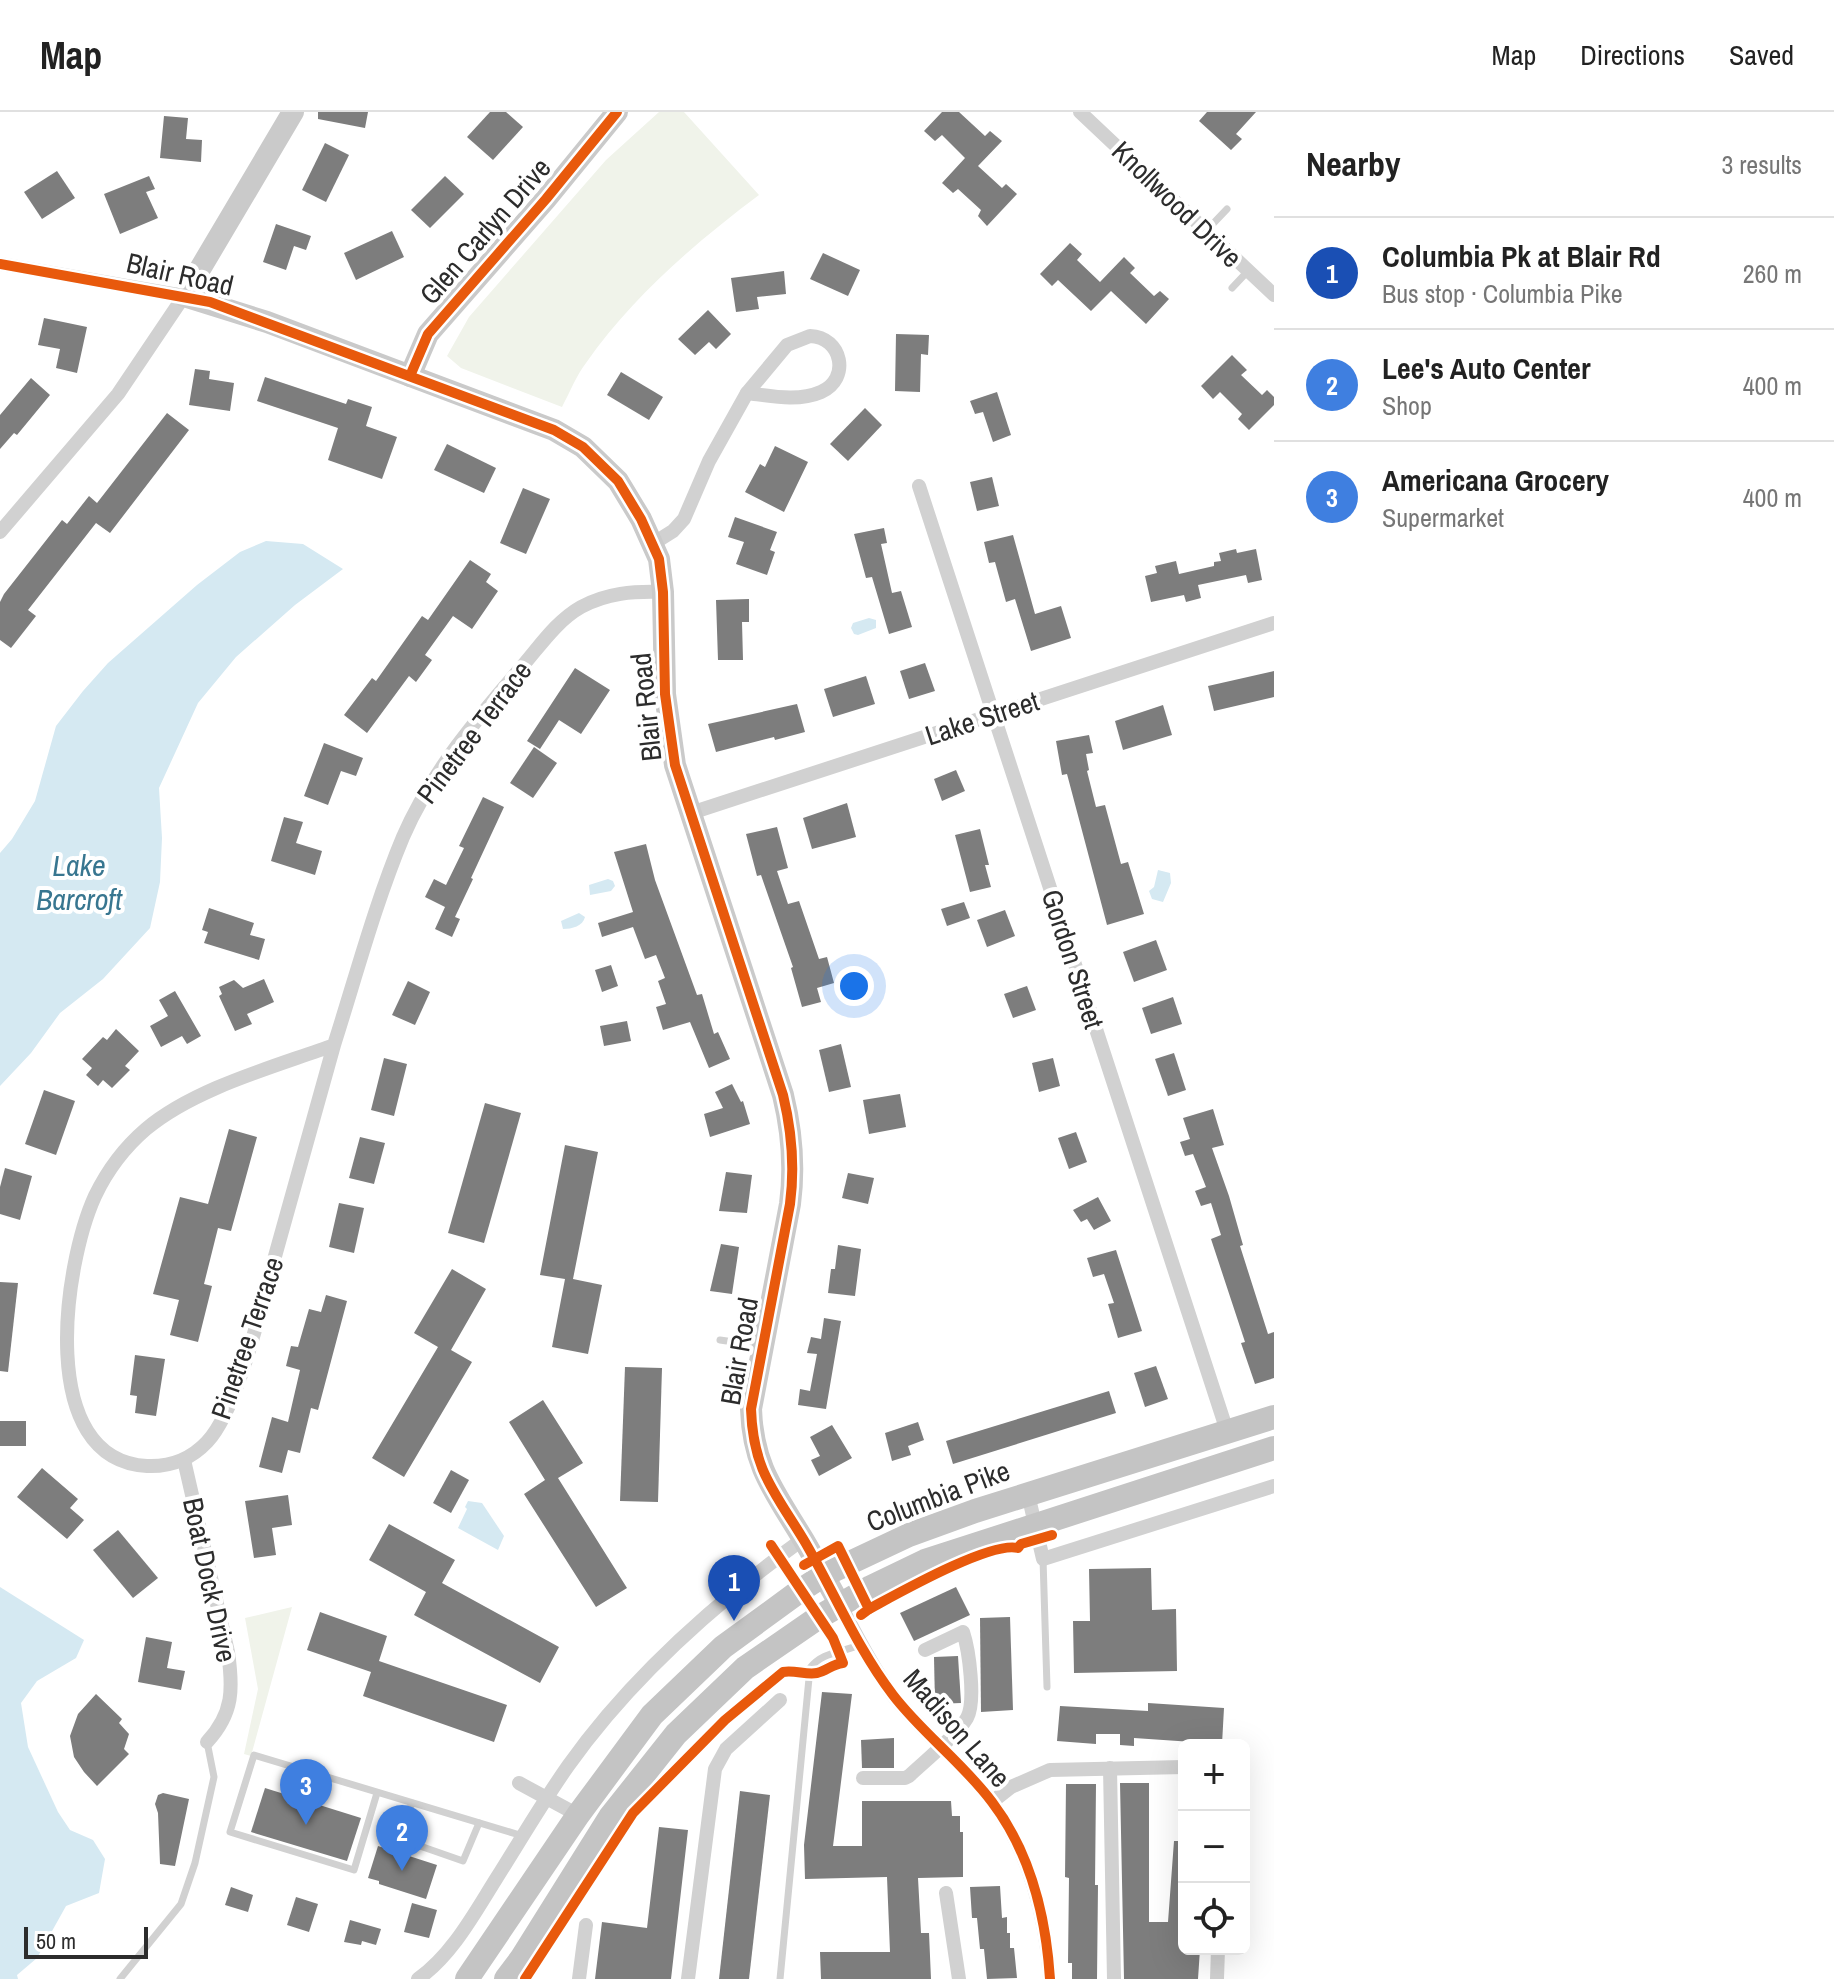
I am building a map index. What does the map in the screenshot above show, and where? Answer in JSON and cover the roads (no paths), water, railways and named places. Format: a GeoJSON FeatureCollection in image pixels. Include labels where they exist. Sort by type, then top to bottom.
{"type":"FeatureCollection","features":[{"type":"Feature","properties":{"kind":"main road","name":"Columbia Pike"},"geometry":{"type":"LineString","coordinates":[[468,1979],[578,1815],[652,1715],[693,1674],[764,1616],[824,1575],[909,1535],[1028,1494],[1274,1417]]}},
{"type":"Feature","properties":{"kind":"main road","name":"Columbia Pike"},"geometry":{"type":"LineString","coordinates":[[506,1979],[610,1817],[676,1734],[745,1668],[840,1605],[925,1561],[1274,1448]]}},
{"type":"Feature","properties":{"kind":"street"},"geometry":{"type":"LineString","coordinates":[[0,532],[118,394],[184,296],[293,112]]}},
{"type":"Feature","properties":{"kind":"street","name":"Knollwood Drive"},"geometry":{"type":"LineString","coordinates":[[1080,112],[1274,295]]}},
{"type":"Feature","properties":{"kind":"street","name":"Glen Carlyn Drive"},"geometry":{"type":"LineString","coordinates":[[410,376],[428,334],[617,116]]}},
{"type":"Feature","properties":{"kind":"street","name":"Blair Road"},"geometry":{"type":"LineString","coordinates":[[0,264],[184,296],[267,322],[554,430],[583,447],[618,481],[654,543],[662,570],[669,733],[675,765],[783,1095],[793,1146],[794,1177],[751,1409],[752,1433],[767,1480],[779,1504],[803,1539],[840,1605]]}},
{"type":"Feature","properties":{"kind":"street"},"geometry":{"type":"LineString","coordinates":[[654,543],[673,531],[684,519],[709,461],[747,393],[787,345],[801,338],[820,336],[837,350],[839,371],[835,380],[822,392],[807,397],[747,393]]}},
{"type":"Feature","properties":{"kind":"street","name":"Gordon Street"},"geometry":{"type":"LineString","coordinates":[[919,486],[1227,1431]]}},
{"type":"Feature","properties":{"kind":"street","name":"Pinetree Terrace"},"geometry":{"type":"LineString","coordinates":[[184,1460],[207,1442],[219,1426],[232,1397],[254,1332],[334,1045],[403,837],[430,786],[503,688],[564,619],[601,597],[663,592]]}},
{"type":"Feature","properties":{"kind":"street","name":"Lake Street"},"geometry":{"type":"LineString","coordinates":[[691,813],[1274,623]]}},
{"type":"Feature","properties":{"kind":"street"},"geometry":{"type":"LineString","coordinates":[[184,1460],[156,1467],[134,1466],[118,1460],[102,1450],[79,1419],[71,1386],[68,1342],[72,1278],[84,1225],[109,1173],[147,1129],[199,1097],[334,1045]]}},
{"type":"Feature","properties":{"kind":"street","name":"Boat Dock Drive"},"geometry":{"type":"LineString","coordinates":[[184,1460],[228,1652],[232,1683],[223,1720],[207,1742]]}},
{"type":"Feature","properties":{"kind":"street"},"geometry":{"type":"LineString","coordinates":[[1028,1494],[1043,1559],[1274,1486]]}},
{"type":"Feature","properties":{"kind":"street"},"geometry":{"type":"LineString","coordinates":[[418,1979],[440,1960],[468,1924],[547,1798],[605,1718],[641,1678],[736,1591],[803,1539]]}},
{"type":"Feature","properties":{"kind":"street","name":"Madison Lane"},"geometry":{"type":"LineString","coordinates":[[840,1605],[892,1694],[992,1802],[1010,1832],[1036,1893],[1048,1945],[1050,1979]]}},
{"type":"Feature","properties":{"kind":"street"},"geometry":{"type":"LineString","coordinates":[[863,1778],[905,1778],[959,1728],[969,1714],[968,1648],[963,1632],[925,1650]]}},
{"type":"Feature","properties":{"kind":"street"},"geometry":{"type":"LineString","coordinates":[[688,1979],[715,1769],[726,1749],[780,1700]]}},
{"type":"Feature","properties":{"kind":"street"},"geometry":{"type":"LineString","coordinates":[[992,1802],[1011,1787],[1050,1770],[1178,1767]]}},
{"type":"Feature","properties":{"kind":"street"},"geometry":{"type":"LineString","coordinates":[[1110,1768],[1114,1979]]}},
{"type":"Feature","properties":{"kind":"street"},"geometry":{"type":"LineString","coordinates":[[519,1783],[578,1815]]}},
{"type":"Feature","properties":{"kind":"street"},"geometry":{"type":"LineString","coordinates":[[946,1893],[959,1979]]}},
{"type":"Feature","properties":{"kind":"street"},"geometry":{"type":"LineString","coordinates":[[485,1898],[510,1915]]}},
{"type":"Feature","properties":{"kind":"street"},"geometry":{"type":"LineString","coordinates":[[579,1979],[586,1925]]}},
{"type":"Feature","properties":{"kind":"street"},"geometry":{"type":"LineString","coordinates":[[1217,1979],[1218,1955]]}},
{"type":"Feature","properties":{"kind":"lane"},"geometry":{"type":"LineString","coordinates":[[1207,230],[1227,209]]}},
{"type":"Feature","properties":{"kind":"lane"},"geometry":{"type":"LineString","coordinates":[[1232,288],[1248,271]]}},
{"type":"Feature","properties":{"kind":"lane"},"geometry":{"type":"LineString","coordinates":[[720,1340],[763,1346]]}},
{"type":"Feature","properties":{"kind":"lane"},"geometry":{"type":"LineString","coordinates":[[1043,1559],[1047,1687]]}},
{"type":"Feature","properties":{"kind":"lane"},"geometry":{"type":"LineString","coordinates":[[780,1979],[810,1668],[827,1654],[850,1650],[861,1644]]}},
{"type":"Feature","properties":{"kind":"lane"},"geometry":{"type":"LineString","coordinates":[[120,1979],[181,1904],[209,1808],[214,1770],[207,1742]]}},
{"type":"Feature","properties":{"kind":"lane"},"geometry":{"type":"LineString","coordinates":[[377,1793],[354,1870],[230,1832],[254,1755],[523,1836]]}},
{"type":"Feature","properties":{"kind":"lane"},"geometry":{"type":"LineString","coordinates":[[412,1803],[400,1839],[463,1861],[479,1823]]}},
{"type":"Feature","properties":{"kind":"water","name":"Lake Barcroft"},"geometry":{"type":"Polygon","coordinates":[[[266,541],[303,544],[343,569],[295,605],[236,657],[198,703],[159,788],[162,838],[160,882],[150,928],[103,979],[60,1013],[31,1053],[0,1086],[0,853],[35,801],[56,726],[108,663],[197,585],[240,552],[266,541]]]}},
{"type":"Feature","properties":{"kind":"water"},"geometry":{"type":"Polygon","coordinates":[[[869,618],[876,620],[876,628],[854,634],[851,628],[853,623],[869,618]]]}},
{"type":"Feature","properties":{"kind":"water"},"geometry":{"type":"Polygon","coordinates":[[[1158,870],[1170,873],[1171,883],[1163,902],[1152,899],[1149,891],[1154,887],[1158,870]]]}},
{"type":"Feature","properties":{"kind":"water"},"geometry":{"type":"Polygon","coordinates":[[[608,879],[615,886],[611,891],[590,895],[589,885],[608,879]]]}},
{"type":"Feature","properties":{"kind":"water"},"geometry":{"type":"Polygon","coordinates":[[[579,913],[585,917],[582,923],[563,929],[561,921],[579,913]]]}},
{"type":"Feature","properties":{"kind":"water"},"geometry":{"type":"Polygon","coordinates":[[[468,1501],[482,1503],[504,1536],[498,1550],[458,1528],[468,1501]]]}},
{"type":"Feature","properties":{"kind":"water"},"geometry":{"type":"Polygon","coordinates":[[[0,1587],[84,1640],[76,1658],[37,1681],[21,1703],[28,1747],[58,1812],[70,1830],[93,1840],[105,1859],[99,1893],[66,1906],[37,1958],[17,1975],[18,1979],[0,1979],[0,1587]]]}},
{"type":"Feature","properties":{"kind":"place","name":"Columbia Pk at Blair Rd"},"geometry":{"type":"Point","coordinates":[734,1621]}},
{"type":"Feature","properties":{"kind":"place","name":"Americana Grocery"},"geometry":{"type":"Point","coordinates":[306,1825]}},
{"type":"Feature","properties":{"kind":"place","name":"Lee's Auto Center"},"geometry":{"type":"Point","coordinates":[402,1871]}}]}
